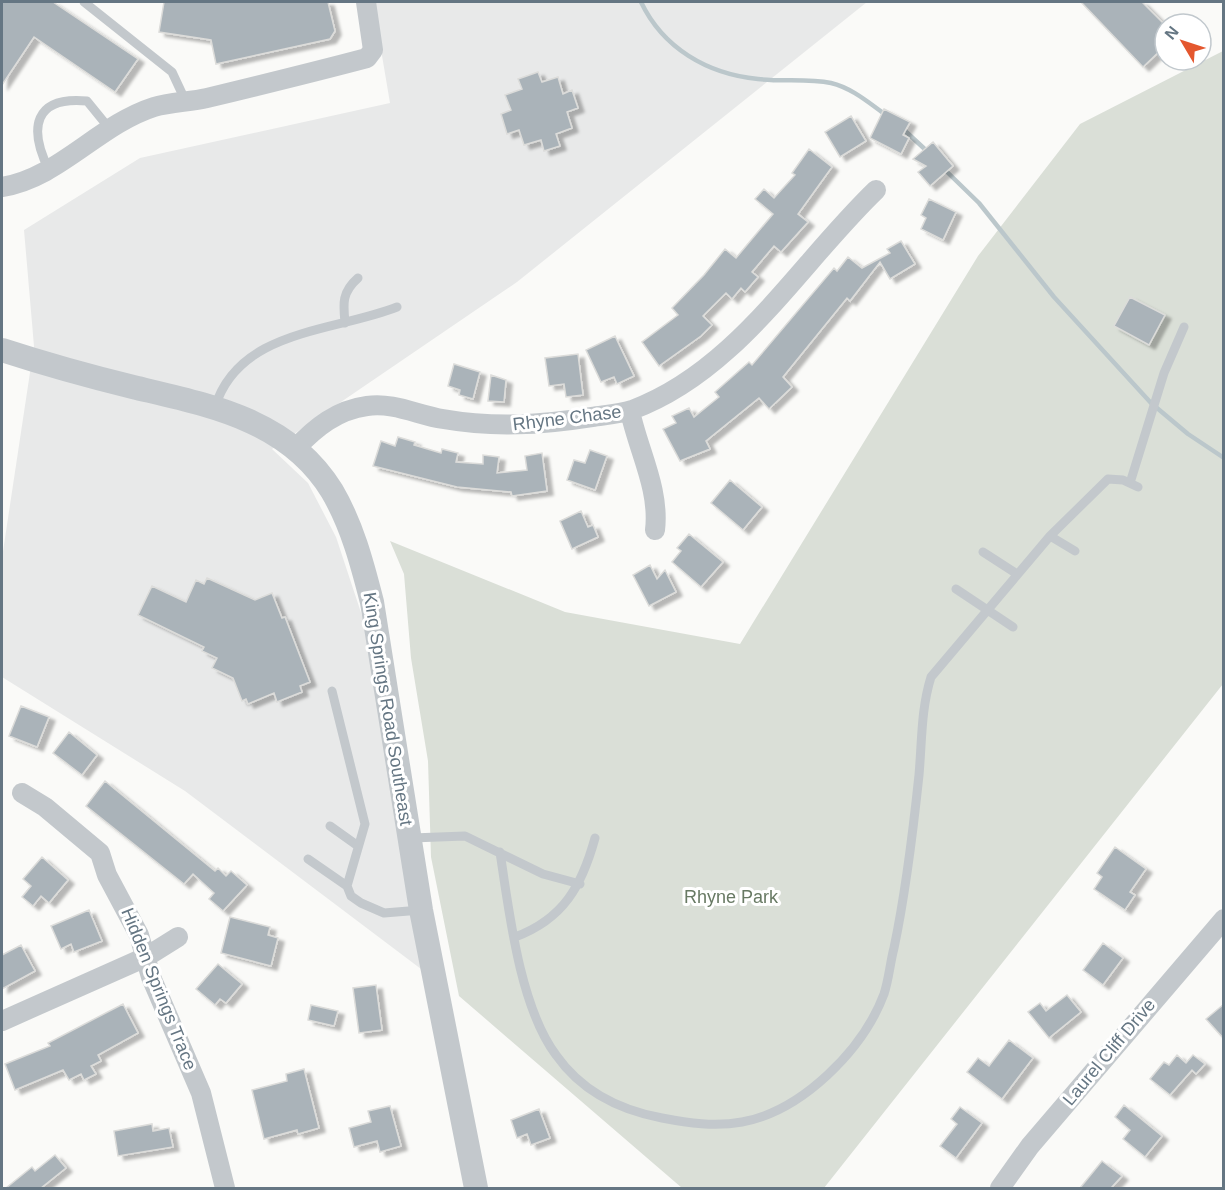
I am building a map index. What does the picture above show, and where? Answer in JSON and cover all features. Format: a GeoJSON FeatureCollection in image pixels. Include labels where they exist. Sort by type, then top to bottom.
{"type":"FeatureCollection","features":[{"type":"Feature","properties":{"kind":"street"},"geometry":{"type":"LineString","coordinates":[[2,187],[22,184],[49,170],[109,128],[154,107],[186,102],[367,58],[371,55],[373,43],[366,2]]}},
{"type":"Feature","properties":{"kind":"street","name":"Rhyne Chase"},"geometry":{"type":"LineString","coordinates":[[295,448],[317,428],[341,412],[378,405],[442,419],[494,426],[534,425],[630,411],[693,379],[727,350],[781,295],[842,222],[876,190]]}},
{"type":"Feature","properties":{"kind":"street","name":"King Springs Road Southeast"},"geometry":{"type":"LineString","coordinates":[[2,350],[64,369],[215,406],[265,427],[295,448],[331,491],[360,555],[382,651],[421,910],[476,1188]]}},
{"type":"Feature","properties":{"kind":"street"},"geometry":{"type":"LineString","coordinates":[[630,411],[653,494],[657,515],[655,530]]}},
{"type":"Feature","properties":{"kind":"street","name":"Hidden Springs Trace"},"geometry":{"type":"LineString","coordinates":[[22,793],[45,807],[100,853],[107,875],[139,935],[162,1004],[201,1093],[225,1188]]}},
{"type":"Feature","properties":{"kind":"street","name":"Laurel Cliff Drive"},"geometry":{"type":"LineString","coordinates":[[999,1188],[1030,1146],[1224,919]]}},
{"type":"Feature","properties":{"kind":"street"},"geometry":{"type":"LineString","coordinates":[[2,1021],[146,957],[178,938]]}},
{"type":"Feature","properties":{"kind":"lane"},"geometry":{"type":"LineString","coordinates":[[84,2],[172,72],[186,102]]}},
{"type":"Feature","properties":{"kind":"lane"},"geometry":{"type":"LineString","coordinates":[[49,170],[40,152],[37,133],[41,116],[52,103],[68,99],[87,101],[109,128]]}},
{"type":"Feature","properties":{"kind":"lane"},"geometry":{"type":"LineString","coordinates":[[345,323],[343,300],[345,292],[358,278]]}},
{"type":"Feature","properties":{"kind":"lane"},"geometry":{"type":"LineString","coordinates":[[215,406],[231,376],[248,359],[275,342],[368,319],[397,307]]}},
{"type":"Feature","properties":{"kind":"lane"},"geometry":{"type":"LineString","coordinates":[[500,852],[515,938],[532,1006],[543,1035],[569,1072],[598,1097],[635,1113],[696,1124],[742,1122],[789,1106],[832,1072],[861,1034],[884,994],[900,919],[919,776],[924,700],[932,677],[1050,536],[1108,479],[1134,485],[1171,354],[1184,327]]}},
{"type":"Feature","properties":{"kind":"lane"},"geometry":{"type":"LineString","coordinates":[[1050,536],[1075,551]]}},
{"type":"Feature","properties":{"kind":"lane"},"geometry":{"type":"LineString","coordinates":[[983,552],[1017,574]]}},
{"type":"Feature","properties":{"kind":"lane"},"geometry":{"type":"LineString","coordinates":[[956,589],[1013,627]]}},
{"type":"Feature","properties":{"kind":"lane"},"geometry":{"type":"LineString","coordinates":[[332,691],[363,807],[365,824],[347,886]]}},
{"type":"Feature","properties":{"kind":"lane"},"geometry":{"type":"LineString","coordinates":[[330,826],[358,846]]}},
{"type":"Feature","properties":{"kind":"lane"},"geometry":{"type":"LineString","coordinates":[[410,838],[465,836],[543,874],[580,884]]}},
{"type":"Feature","properties":{"kind":"lane"},"geometry":{"type":"LineString","coordinates":[[515,938],[530,932],[557,910],[580,884],[595,838]]}},
{"type":"Feature","properties":{"kind":"lane"},"geometry":{"type":"LineString","coordinates":[[309,859],[347,886],[351,896],[384,913],[421,910]]}},
{"type":"Feature","properties":{"kind":"shaded area"},"geometry":{"type":"Polygon","coordinates":[[[373,2],[867,2],[517,282],[272,449],[308,483],[336,537],[375,655],[429,975],[185,791],[2,677],[2,558],[34,346],[24,230],[140,158],[390,103],[373,2]]]}},
{"type":"Feature","properties":{"kind":"green space","name":"Rhyne Park"},"geometry":{"type":"Polygon","coordinates":[[[1223,51],[1223,684],[824,1188],[682,1188],[459,996],[431,857],[428,761],[411,658],[404,574],[390,541],[565,612],[740,644],[978,256],[1080,124],[1182,72],[1213,72],[1213,56],[1223,51]]]}},
{"type":"Feature","properties":{"kind":"building"},"geometry":{"type":"Polygon","coordinates":[[[2,2],[53,2],[138,59],[115,92],[34,37],[2,85],[2,2]]]}},
{"type":"Feature","properties":{"kind":"building"},"geometry":{"type":"Polygon","coordinates":[[[164,2],[328,2],[335,31],[330,39],[216,64],[211,40],[159,32],[164,2]]]}},
{"type":"Feature","properties":{"kind":"building"},"geometry":{"type":"Polygon","coordinates":[[[1081,2],[1142,2],[1153,13],[1153,57],[1143,67],[1081,2]]]}},
{"type":"Feature","properties":{"kind":"building"},"geometry":{"type":"Polygon","coordinates":[[[538,72],[542,82],[558,77],[563,94],[572,90],[578,108],[567,112],[572,128],[556,134],[560,146],[544,151],[541,140],[524,145],[519,130],[507,134],[501,114],[511,110],[505,95],[522,89],[518,79],[538,72]]]}},
{"type":"Feature","properties":{"kind":"building"},"geometry":{"type":"Polygon","coordinates":[[[884,109],[910,122],[903,135],[909,138],[901,154],[870,138],[884,109]]]}},
{"type":"Feature","properties":{"kind":"building"},"geometry":{"type":"Polygon","coordinates":[[[851,116],[866,141],[840,157],[825,132],[851,116]]]}},
{"type":"Feature","properties":{"kind":"building"},"geometry":{"type":"Polygon","coordinates":[[[933,142],[953,166],[930,186],[918,172],[926,166],[913,159],[933,142]]]}},
{"type":"Feature","properties":{"kind":"building"},"geometry":{"type":"Polygon","coordinates":[[[809,149],[832,167],[798,214],[808,222],[781,252],[774,246],[752,272],[758,277],[745,292],[741,288],[732,299],[726,293],[703,316],[712,325],[701,336],[659,366],[642,342],[678,315],[672,308],[725,249],[736,258],[773,214],[755,199],[764,189],[774,198],[795,175],[792,173],[809,149]]]}},
{"type":"Feature","properties":{"kind":"building"},"geometry":{"type":"Polygon","coordinates":[[[929,199],[956,212],[943,240],[921,229],[926,218],[921,215],[929,199]]]}},
{"type":"Feature","properties":{"kind":"building"},"geometry":{"type":"Polygon","coordinates":[[[901,241],[915,264],[890,279],[880,262],[850,301],[847,298],[783,377],[792,387],[769,409],[759,398],[706,441],[710,449],[680,461],[663,429],[676,423],[672,416],[689,408],[694,417],[719,397],[715,392],[749,362],[752,365],[834,268],[837,271],[848,257],[862,268],[890,253],[887,249],[901,241]]]}},
{"type":"Feature","properties":{"kind":"building"},"geometry":{"type":"Polygon","coordinates":[[[1130,297],[1165,315],[1149,345],[1114,326],[1130,297]]]}},
{"type":"Feature","properties":{"kind":"building"},"geometry":{"type":"Polygon","coordinates":[[[615,336],[634,376],[617,384],[614,377],[601,382],[586,350],[615,336]]]}},
{"type":"Feature","properties":{"kind":"building"},"geometry":{"type":"Polygon","coordinates":[[[578,354],[583,395],[566,397],[564,384],[549,386],[545,358],[578,354]]]}},
{"type":"Feature","properties":{"kind":"building"},"geometry":{"type":"Polygon","coordinates":[[[454,364],[480,372],[473,399],[459,395],[460,390],[448,386],[454,364]]]}},
{"type":"Feature","properties":{"kind":"building"},"geometry":{"type":"Polygon","coordinates":[[[491,375],[506,380],[504,402],[488,401],[491,375]]]}},
{"type":"Feature","properties":{"kind":"building"},"geometry":{"type":"Polygon","coordinates":[[[398,437],[415,442],[414,445],[441,453],[442,449],[458,453],[456,462],[483,464],[483,455],[499,457],[497,473],[527,470],[525,456],[542,453],[547,491],[512,496],[511,492],[457,487],[373,466],[381,441],[395,446],[398,437]]]}},
{"type":"Feature","properties":{"kind":"building"},"geometry":{"type":"Polygon","coordinates":[[[590,450],[607,456],[595,490],[567,480],[574,460],[585,463],[590,450]]]}},
{"type":"Feature","properties":{"kind":"building"},"geometry":{"type":"Polygon","coordinates":[[[730,480],[762,507],[743,530],[711,503],[730,480]]]}},
{"type":"Feature","properties":{"kind":"building"},"geometry":{"type":"Polygon","coordinates":[[[581,511],[588,527],[593,525],[598,537],[572,549],[560,521],[581,511]]]}},
{"type":"Feature","properties":{"kind":"building"},"geometry":{"type":"Polygon","coordinates":[[[689,534],[723,562],[701,587],[672,562],[681,551],[677,548],[689,534]]]}},
{"type":"Feature","properties":{"kind":"building"},"geometry":{"type":"Polygon","coordinates":[[[650,565],[657,579],[665,570],[676,592],[649,606],[633,575],[650,565]]]}},
{"type":"Feature","properties":{"kind":"building"},"geometry":{"type":"Polygon","coordinates":[[[207,578],[255,600],[272,593],[282,618],[285,617],[310,682],[300,686],[302,692],[277,702],[274,693],[248,704],[246,699],[242,701],[233,678],[212,668],[217,658],[202,651],[204,647],[138,615],[152,586],[186,602],[196,580],[204,584],[207,578]]]}},
{"type":"Feature","properties":{"kind":"building"},"geometry":{"type":"Polygon","coordinates":[[[21,706],[49,717],[37,747],[9,736],[21,706]]]}},
{"type":"Feature","properties":{"kind":"building"},"geometry":{"type":"Polygon","coordinates":[[[69,732],[97,755],[82,775],[53,753],[69,732]]]}},
{"type":"Feature","properties":{"kind":"building"},"geometry":{"type":"Polygon","coordinates":[[[105,781],[215,871],[218,868],[226,876],[231,871],[247,885],[223,911],[209,899],[214,893],[193,874],[184,884],[86,806],[105,781]]]}},
{"type":"Feature","properties":{"kind":"building"},"geometry":{"type":"Polygon","coordinates":[[[1115,847],[1146,869],[1130,892],[1135,895],[1125,910],[1094,889],[1102,877],[1097,873],[1115,847]]]}},
{"type":"Feature","properties":{"kind":"building"},"geometry":{"type":"Polygon","coordinates":[[[42,857],[68,880],[49,903],[41,896],[33,906],[22,897],[31,886],[23,879],[42,857]]]}},
{"type":"Feature","properties":{"kind":"building"},"geometry":{"type":"Polygon","coordinates":[[[89,910],[102,941],[74,952],[71,944],[61,949],[51,926],[89,910]]]}},
{"type":"Feature","properties":{"kind":"building"},"geometry":{"type":"Polygon","coordinates":[[[230,917],[270,927],[268,935],[278,938],[271,966],[221,953],[230,917]]]}},
{"type":"Feature","properties":{"kind":"building"},"geometry":{"type":"Polygon","coordinates":[[[1103,943],[1123,958],[1103,985],[1083,970],[1103,943]]]}},
{"type":"Feature","properties":{"kind":"building"},"geometry":{"type":"Polygon","coordinates":[[[21,945],[35,971],[2,989],[2,955],[21,945]]]}},
{"type":"Feature","properties":{"kind":"building"},"geometry":{"type":"Polygon","coordinates":[[[218,964],[242,984],[226,1003],[220,999],[215,1005],[196,989],[218,964]]]}},
{"type":"Feature","properties":{"kind":"building"},"geometry":{"type":"Polygon","coordinates":[[[376,985],[382,1030],[359,1033],[353,988],[376,985]]]}},
{"type":"Feature","properties":{"kind":"building"},"geometry":{"type":"Polygon","coordinates":[[[1067,995],[1081,1012],[1049,1038],[1028,1012],[1040,1003],[1046,1011],[1067,995]]]}},
{"type":"Feature","properties":{"kind":"building"},"geometry":{"type":"Polygon","coordinates":[[[123,1004],[138,1033],[98,1055],[101,1061],[91,1066],[96,1074],[84,1080],[81,1074],[69,1080],[63,1070],[15,1090],[5,1064],[50,1046],[48,1043],[123,1004]]]}},
{"type":"Feature","properties":{"kind":"building"},"geometry":{"type":"Polygon","coordinates":[[[1224,1004],[1224,1039],[1206,1019],[1224,1004]]]}},
{"type":"Feature","properties":{"kind":"building"},"geometry":{"type":"Polygon","coordinates":[[[311,1005],[338,1011],[334,1026],[308,1020],[311,1005]]]}},
{"type":"Feature","properties":{"kind":"building"},"geometry":{"type":"Polygon","coordinates":[[[1009,1040],[1033,1058],[1002,1099],[967,1072],[978,1058],[989,1066],[1009,1040]]]}},
{"type":"Feature","properties":{"kind":"building"},"geometry":{"type":"Polygon","coordinates":[[[1177,1055],[1186,1063],[1193,1055],[1205,1064],[1196,1074],[1192,1070],[1170,1095],[1150,1079],[1164,1062],[1169,1065],[1177,1055]]]}},
{"type":"Feature","properties":{"kind":"building"},"geometry":{"type":"Polygon","coordinates":[[[304,1069],[319,1128],[298,1134],[297,1130],[264,1139],[252,1090],[287,1081],[286,1074],[304,1069]]]}},
{"type":"Feature","properties":{"kind":"building"},"geometry":{"type":"Polygon","coordinates":[[[1124,1105],[1162,1136],[1145,1157],[1123,1139],[1130,1130],[1115,1117],[1124,1105]]]}},
{"type":"Feature","properties":{"kind":"building"},"geometry":{"type":"Polygon","coordinates":[[[390,1106],[401,1146],[380,1152],[377,1141],[354,1147],[349,1128],[371,1122],[368,1111],[390,1106]]]}},
{"type":"Feature","properties":{"kind":"building"},"geometry":{"type":"Polygon","coordinates":[[[960,1107],[982,1123],[956,1158],[940,1146],[957,1124],[951,1119],[960,1107]]]}},
{"type":"Feature","properties":{"kind":"building"},"geometry":{"type":"Polygon","coordinates":[[[539,1109],[550,1138],[531,1145],[527,1134],[517,1138],[511,1120],[539,1109]]]}},
{"type":"Feature","properties":{"kind":"building"},"geometry":{"type":"Polygon","coordinates":[[[152,1124],[153,1131],[169,1128],[173,1147],[118,1156],[114,1131],[152,1124]]]}},
{"type":"Feature","properties":{"kind":"building"},"geometry":{"type":"Polygon","coordinates":[[[55,1155],[66,1168],[41,1188],[6,1188],[32,1167],[35,1171],[55,1155]]]}},
{"type":"Feature","properties":{"kind":"building"},"geometry":{"type":"Polygon","coordinates":[[[1102,1161],[1122,1176],[1111,1188],[1080,1188],[1102,1161]]]}},
{"type":"Feature","properties":{"kind":"waterway"},"geometry":{"type":"LineString","coordinates":[[641,2],[661,33],[674,45],[704,65],[739,76],[758,79],[813,81],[839,85],[886,115]]}},
{"type":"Feature","properties":{"kind":"waterway"},"geometry":{"type":"LineString","coordinates":[[902,128],[929,153]]}},
{"type":"Feature","properties":{"kind":"waterway"},"geometry":{"type":"LineString","coordinates":[[943,168],[979,203],[1054,297],[1151,403],[1188,434],[1224,458]]}}]}
